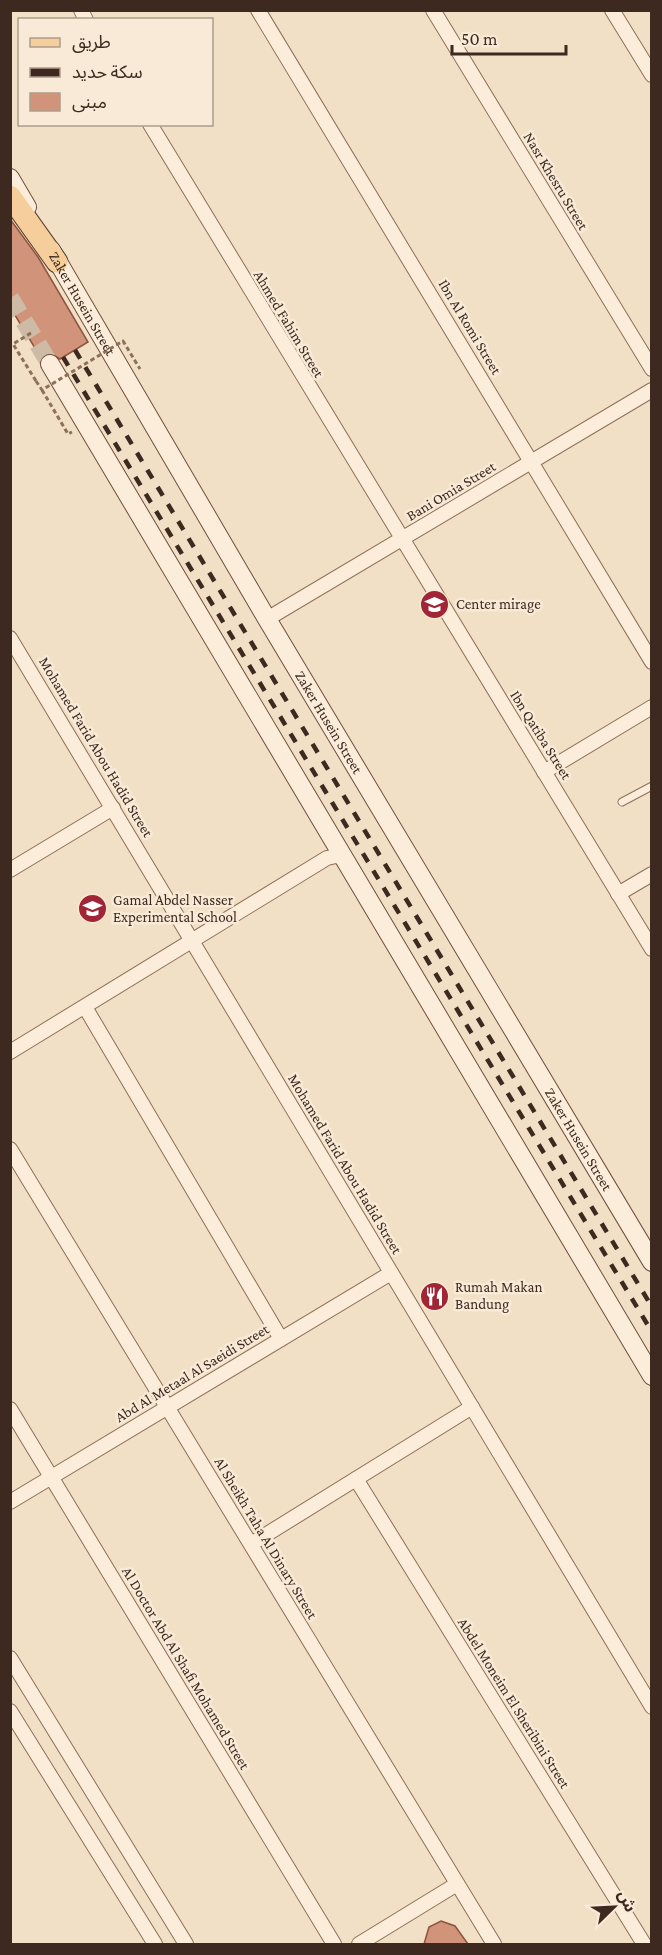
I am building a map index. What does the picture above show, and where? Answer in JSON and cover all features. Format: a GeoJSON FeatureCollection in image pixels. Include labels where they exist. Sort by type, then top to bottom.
{"type":"FeatureCollection","features":[{"type":"Feature","properties":{"kind":"main road","name":"Zaker Husein Street"},"geometry":{"type":"LineString","coordinates":[[10,178],[267,619],[651,1262]]}},
{"type":"Feature","properties":{"kind":"main road"},"geometry":{"type":"LineString","coordinates":[[10,196],[57,261]]}},
{"type":"Feature","properties":{"kind":"main road"},"geometry":{"type":"LineString","coordinates":[[50,364],[651,1376]]}},
{"type":"Feature","properties":{"kind":"street","name":"Ibn Al Romi Street"},"geometry":{"type":"LineString","coordinates":[[258,10],[532,461],[651,662]]}},
{"type":"Feature","properties":{"kind":"street","name":"Nasr Khesru Street"},"geometry":{"type":"LineString","coordinates":[[433,10],[651,369]]}},
{"type":"Feature","properties":{"kind":"street"},"geometry":{"type":"LineString","coordinates":[[612,10],[650,68]]}},
{"type":"Feature","properties":{"kind":"street","name":"Ahmed Fahim Street"},"geometry":{"type":"LineString","coordinates":[[151,126],[401,540]]}},
{"type":"Feature","properties":{"kind":"street","name":"Bani Omia Street"},"geometry":{"type":"LineString","coordinates":[[267,619],[651,390]]}},
{"type":"Feature","properties":{"kind":"street","name":"Ibn Qatiba Street"},"geometry":{"type":"LineString","coordinates":[[401,540],[651,949]]}},
{"type":"Feature","properties":{"kind":"street","name":"Mohamed Farid Abou Hadid Street"},"geometry":{"type":"LineString","coordinates":[[10,638],[651,1707]]}},
{"type":"Feature","properties":{"kind":"street"},"geometry":{"type":"LineString","coordinates":[[544,772],[651,707]]}},
{"type":"Feature","properties":{"kind":"street"},"geometry":{"type":"LineString","coordinates":[[10,870],[113,808]]}},
{"type":"Feature","properties":{"kind":"street"},"geometry":{"type":"LineString","coordinates":[[10,1052],[327,858],[336,856],[345,858]]}},
{"type":"Feature","properties":{"kind":"street"},"geometry":{"type":"LineString","coordinates":[[618,894],[651,874]]}},
{"type":"Feature","properties":{"kind":"street"},"geometry":{"type":"LineString","coordinates":[[85,1006],[281,1339]]}},
{"type":"Feature","properties":{"kind":"street","name":"Al Sheikh Taha Al Dinary Street"},"geometry":{"type":"LineString","coordinates":[[10,1149],[494,1944]]}},
{"type":"Feature","properties":{"kind":"street","name":"Abd Al Metaal Al Saeidi Street"},"geometry":{"type":"LineString","coordinates":[[10,1502],[391,1272]]}},
{"type":"Feature","properties":{"kind":"street"},"geometry":{"type":"LineString","coordinates":[[251,1544],[472,1407]]}},
{"type":"Feature","properties":{"kind":"street","name":"Al Doctor Abd Al Shafi Mohamed Street"},"geometry":{"type":"LineString","coordinates":[[10,1409],[334,1944]]}},
{"type":"Feature","properties":{"kind":"street","name":"Abdel Moneim El Sheribini Street"},"geometry":{"type":"LineString","coordinates":[[356,1479],[644,1944]]}},
{"type":"Feature","properties":{"kind":"street"},"geometry":{"type":"LineString","coordinates":[[10,1658],[186,1944]]}},
{"type":"Feature","properties":{"kind":"street"},"geometry":{"type":"LineString","coordinates":[[10,1712],[154,1944]]}},
{"type":"Feature","properties":{"kind":"street"},"geometry":{"type":"LineString","coordinates":[[359,1944],[457,1884]]}},
{"type":"Feature","properties":{"kind":"lane"},"geometry":{"type":"LineString","coordinates":[[622,802],[651,786]]}},
{"type":"Feature","properties":{"kind":"path"},"geometry":{"type":"LineString","coordinates":[[32,333],[13,344],[68,434]]}},
{"type":"Feature","properties":{"kind":"path"},"geometry":{"type":"LineString","coordinates":[[42,390],[123,342],[140,369]]}},
{"type":"Feature","properties":{"kind":"building"},"geometry":{"type":"Polygon","coordinates":[[[10,219],[38,257],[88,342],[60,359],[50,353],[41,358],[10,307],[10,219]]]}},
{"type":"Feature","properties":{"kind":"building"},"geometry":{"type":"Polygon","coordinates":[[[441,1921],[455,1926],[468,1944],[424,1944],[429,1927],[441,1921]]]}},
{"type":"Feature","properties":{"kind":"tunnel"},"geometry":{"type":"LineString","coordinates":[[10,298],[50,364]]}},
{"type":"Feature","properties":{"kind":"railway"},"geometry":{"type":"LineString","coordinates":[[75,350],[652,1307]]}},
{"type":"Feature","properties":{"kind":"railway"},"geometry":{"type":"LineString","coordinates":[[63,357],[652,1332]]}},
{"type":"Feature","properties":{"kind":"place","name":"Center mirage"},"geometry":{"type":"Point","coordinates":[435,604]}},
{"type":"Feature","properties":{"kind":"place","name":"Gamal Abdel Nasser Experimental School"},"geometry":{"type":"Point","coordinates":[92,909]}},
{"type":"Feature","properties":{"kind":"place","name":"Rumah Makan Bandung"},"geometry":{"type":"Point","coordinates":[434,1296]}}]}
